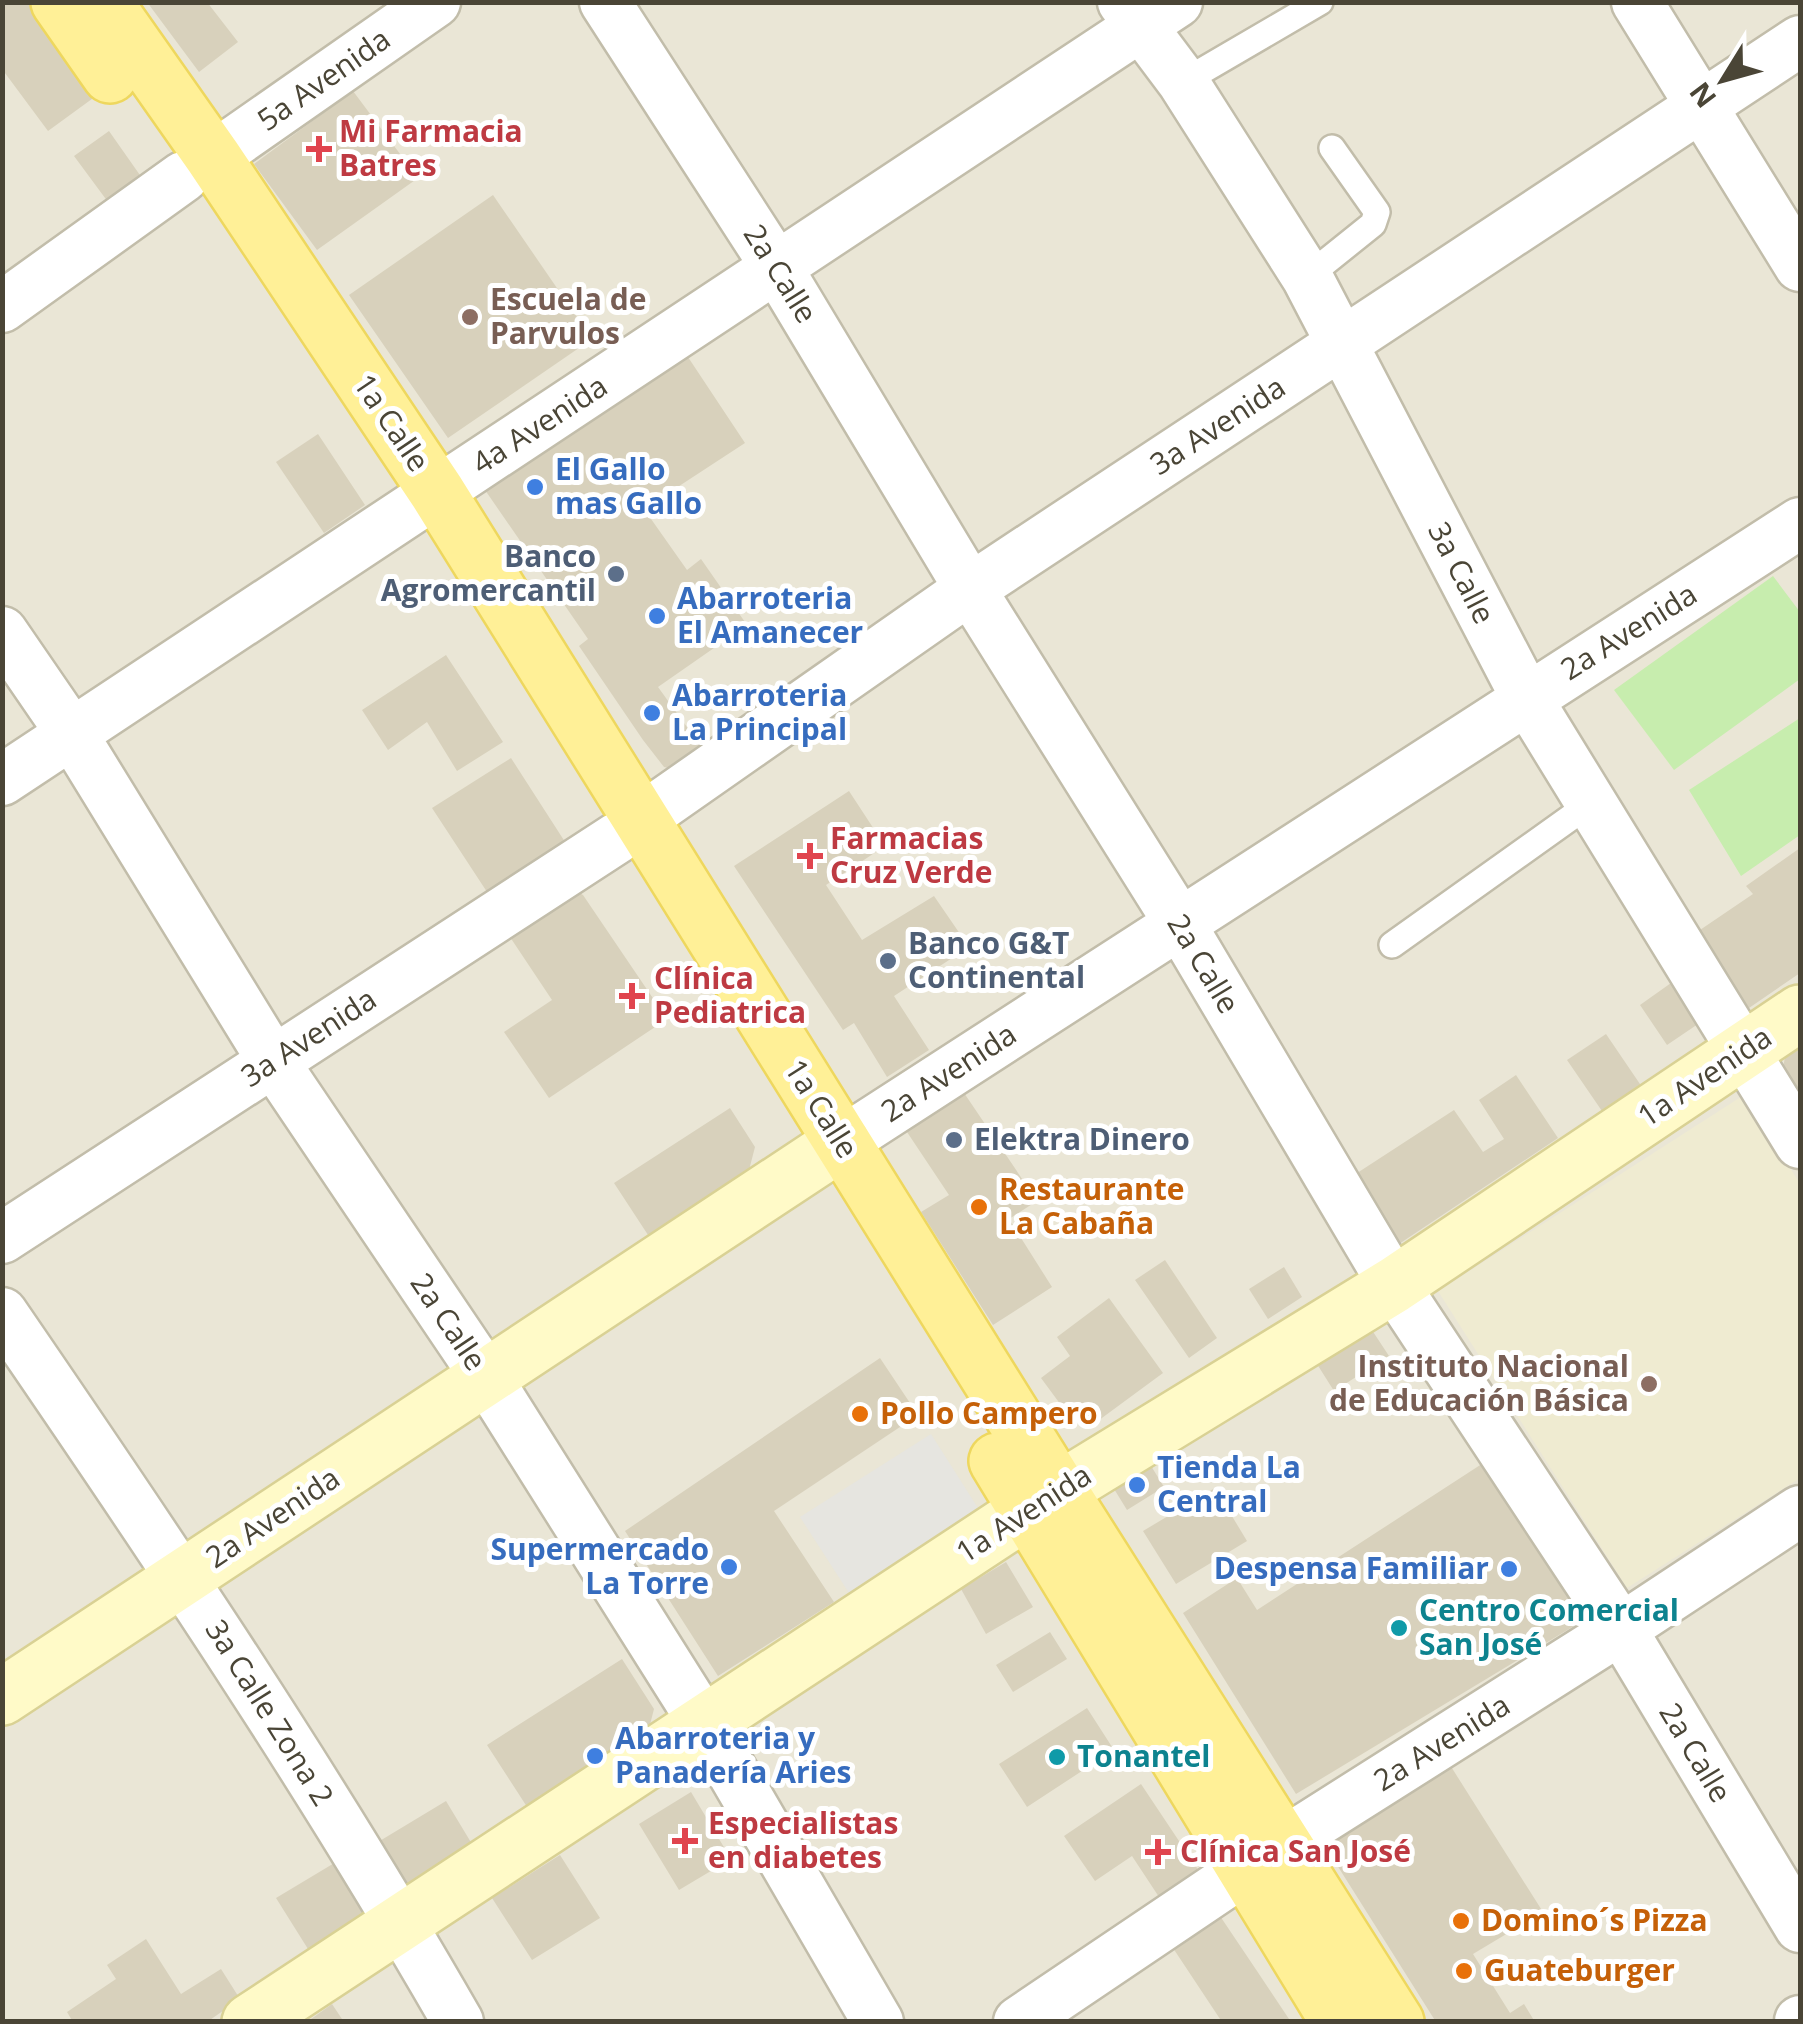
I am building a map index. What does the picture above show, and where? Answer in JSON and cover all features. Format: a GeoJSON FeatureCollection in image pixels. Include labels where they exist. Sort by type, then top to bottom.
{"type":"FeatureCollection","features":[{"type":"Feature","properties":{"kind":"main road","name":"1a Calle"},"geometry":{"type":"LineString","coordinates":[[59,2],[198,167]]}},
{"type":"Feature","properties":{"kind":"main road","name":"1a Calle"},"geometry":{"type":"LineString","coordinates":[[104,2],[198,167],[426,500],[1265,1856],[1396,2022]]}},
{"type":"Feature","properties":{"kind":"main road","name":"1a Calle"},"geometry":{"type":"LineString","coordinates":[[1265,1856],[1339,2022]]}},
{"type":"Feature","properties":{"kind":"street","name":"5a Avenida"},"geometry":{"type":"LineString","coordinates":[[2,307],[435,2]]}},
{"type":"Feature","properties":{"kind":"street","name":"2a Calle"},"geometry":{"type":"LineString","coordinates":[[605,2],[778,268],[970,589],[1180,924],[1394,1285],[1620,1630],[1800,1926]]}},
{"type":"Feature","properties":{"kind":"street"},"geometry":{"type":"LineString","coordinates":[[1637,2],[1800,266]]}},
{"type":"Feature","properties":{"kind":"street","name":"4a Avenida"},"geometry":{"type":"LineString","coordinates":[[2,780],[778,268],[1147,11]]}},
{"type":"Feature","properties":{"kind":"street","name":"3a Calle"},"geometry":{"type":"LineString","coordinates":[[1147,11],[1183,82],[1307,277],[1526,697],[1800,1143]]}},
{"type":"Feature","properties":{"kind":"street","name":"3a Avenida"},"geometry":{"type":"LineString","coordinates":[[2,1238],[629,829],[970,589],[1800,41]]}},
{"type":"Feature","properties":{"kind":"street","name":"2a Avenida"},"geometry":{"type":"LineString","coordinates":[[2,1697],[828,1151],[1800,523]]}},
{"type":"Feature","properties":{"kind":"street","name":"2a Calle"},"geometry":{"type":"LineString","coordinates":[[2,632],[72,734],[273,1061],[486,1378],[704,1723],[878,2022]]}},
{"type":"Feature","properties":{"kind":"street","name":"1a Avenida"},"geometry":{"type":"LineString","coordinates":[[250,2022],[1044,1501],[1394,1285],[1800,1012]]}},
{"type":"Feature","properties":{"kind":"street","name":"3a Calle Zona 2"},"geometry":{"type":"LineString","coordinates":[[2,1314],[184,1577],[401,1922],[458,2022]]}},
{"type":"Feature","properties":{"kind":"street","name":"2a Avenida"},"geometry":{"type":"LineString","coordinates":[[1018,2022],[1265,1856],[1800,1511]]}},
{"type":"Feature","properties":{"kind":"lane"},"geometry":{"type":"LineString","coordinates":[[1183,82],[1320,2]]}},
{"type":"Feature","properties":{"kind":"lane"},"geometry":{"type":"LineString","coordinates":[[1307,277],[1373,224],[1377,212],[1332,148]]}},
{"type":"Feature","properties":{"kind":"lane"},"geometry":{"type":"LineString","coordinates":[[1392,945],[1591,803]]}},
{"type":"Feature","properties":{"kind":"shaded area"},"geometry":{"type":"Polygon","coordinates":[[[3,3],[1800,3],[1800,2021],[3,2021],[3,3]]]}},
{"type":"Feature","properties":{"kind":"shaded area","name":"Instituto Nacional de Educación Básica"},"geometry":{"type":"Polygon","coordinates":[[[1744,1095],[1800,1184],[1800,1478],[1627,1588],[1438,1291],[1744,1095]]]}},
{"type":"Feature","properties":{"kind":"shaded area"},"geometry":{"type":"Polygon","coordinates":[[[931,1434],[990,1527],[860,1610],[800,1517],[931,1434]]]}},
{"type":"Feature","properties":{"kind":"green space"},"geometry":{"type":"Polygon","coordinates":[[[1773,576],[1800,612],[1800,679],[1674,770],[1614,690],[1773,576]]]}},
{"type":"Feature","properties":{"kind":"green space"},"geometry":{"type":"Polygon","coordinates":[[[1800,718],[1800,835],[1741,876],[1689,790],[1800,718]]]}},
{"type":"Feature","properties":{"kind":"building"},"geometry":{"type":"Polygon","coordinates":[[[2,2],[29,2],[96,96],[48,131],[2,69],[2,2]]]}},
{"type":"Feature","properties":{"kind":"building"},"geometry":{"type":"Polygon","coordinates":[[[147,2],[207,2],[238,42],[199,72],[147,2]]]}},
{"type":"Feature","properties":{"kind":"building"},"geometry":{"type":"Polygon","coordinates":[[[353,91],[418,178],[317,250],[254,164],[353,91]]]}},
{"type":"Feature","properties":{"kind":"building"},"geometry":{"type":"Polygon","coordinates":[[[109,131],[142,178],[108,202],[74,156],[109,131]]]}},
{"type":"Feature","properties":{"kind":"building","name":"Escuela de Parvulos"},"geometry":{"type":"Polygon","coordinates":[[[493,195],[592,339],[448,438],[349,295],[493,195]]]}},
{"type":"Feature","properties":{"kind":"building"},"geometry":{"type":"Polygon","coordinates":[[[678,342],[745,443],[644,509],[687,570],[701,559],[747,625],[658,687],[705,752],[677,770],[664,767],[643,740],[579,646],[588,639],[476,477],[678,342]]]}},
{"type":"Feature","properties":{"kind":"building"},"geometry":{"type":"Polygon","coordinates":[[[318,434],[365,505],[324,533],[276,462],[318,434]]]}},
{"type":"Feature","properties":{"kind":"building"},"geometry":{"type":"Polygon","coordinates":[[[446,655],[503,742],[457,771],[427,722],[388,750],[362,710],[446,655]]]}},
{"type":"Feature","properties":{"kind":"building"},"geometry":{"type":"Polygon","coordinates":[[[511,758],[567,845],[489,895],[432,808],[511,758]]]}},
{"type":"Feature","properties":{"kind":"building"},"geometry":{"type":"Polygon","coordinates":[[[849,791],[885,846],[826,885],[862,940],[934,896],[969,947],[894,996],[929,1050],[887,1077],[854,1023],[843,1030],[734,866],[849,791]]]}},
{"type":"Feature","properties":{"kind":"building"},"geometry":{"type":"Polygon","coordinates":[[[1800,848],[1800,973],[1749,1008],[1697,932],[1753,894],[1746,886],[1800,848]]]}},
{"type":"Feature","properties":{"kind":"building"},"geometry":{"type":"Polygon","coordinates":[[[575,890],[583,895],[667,1019],[549,1098],[504,1032],[552,1000],[508,934],[575,890]]]}},
{"type":"Feature","properties":{"kind":"building"},"geometry":{"type":"Polygon","coordinates":[[[1671,983],[1698,1024],[1667,1045],[1640,1005],[1671,983]]]}},
{"type":"Feature","properties":{"kind":"building"},"geometry":{"type":"Polygon","coordinates":[[[1606,1034],[1642,1087],[1604,1114],[1567,1060],[1606,1034]]]}},
{"type":"Feature","properties":{"kind":"building"},"geometry":{"type":"Polygon","coordinates":[[[1800,1042],[1800,1105],[1782,1074],[1786,1051],[1800,1042]]]}},
{"type":"Feature","properties":{"kind":"building"},"geometry":{"type":"Polygon","coordinates":[[[1516,1075],[1558,1138],[1396,1246],[1351,1177],[1454,1110],[1483,1152],[1504,1139],[1479,1100],[1516,1075]]]}},
{"type":"Feature","properties":{"kind":"building"},"geometry":{"type":"Polygon","coordinates":[[[958,1084],[1037,1201],[1009,1219],[1052,1287],[993,1325],[921,1212],[949,1195],[901,1123],[958,1084]]]}},
{"type":"Feature","properties":{"kind":"building"},"geometry":{"type":"Polygon","coordinates":[[[730,1108],[755,1147],[748,1174],[650,1238],[614,1183],[730,1108]]]}},
{"type":"Feature","properties":{"kind":"building"},"geometry":{"type":"Polygon","coordinates":[[[1165,1260],[1217,1338],[1189,1358],[1135,1280],[1165,1260]]]}},
{"type":"Feature","properties":{"kind":"building"},"geometry":{"type":"Polygon","coordinates":[[[1284,1267],[1302,1297],[1268,1319],[1249,1289],[1284,1267]]]}},
{"type":"Feature","properties":{"kind":"building"},"geometry":{"type":"Polygon","coordinates":[[[1109,1298],[1163,1373],[1091,1426],[1072,1420],[1041,1378],[1070,1356],[1057,1337],[1109,1298]]]}},
{"type":"Feature","properties":{"kind":"building"},"geometry":{"type":"Polygon","coordinates":[[[1364,1318],[1389,1356],[1334,1391],[1310,1353],[1364,1318]]]}},
{"type":"Feature","properties":{"kind":"building","name":"Supermercado La Torre"},"geometry":{"type":"Polygon","coordinates":[[[880,1358],[918,1415],[774,1511],[834,1602],[718,1676],[625,1531],[880,1358]]]}},
{"type":"Feature","properties":{"kind":"building","name":"Centro Comercial San José"},"geometry":{"type":"Polygon","coordinates":[[[1491,1458],[1597,1612],[1296,1794],[1183,1613],[1237,1578],[1257,1610],[1491,1458]]]}},
{"type":"Feature","properties":{"kind":"building","name":"Tienda La Central"},"geometry":{"type":"Polygon","coordinates":[[[1148,1461],[1164,1487],[1127,1510],[1111,1484],[1148,1461]]]}},
{"type":"Feature","properties":{"kind":"building"},"geometry":{"type":"Polygon","coordinates":[[[1215,1488],[1247,1541],[1176,1584],[1143,1531],[1215,1488]]]}},
{"type":"Feature","properties":{"kind":"building"},"geometry":{"type":"Polygon","coordinates":[[[1006,1562],[1033,1607],[986,1634],[961,1589],[1006,1562]]]}},
{"type":"Feature","properties":{"kind":"building"},"geometry":{"type":"Polygon","coordinates":[[[1050,1632],[1067,1659],[1013,1692],[996,1665],[1050,1632]]]}},
{"type":"Feature","properties":{"kind":"building"},"geometry":{"type":"Polygon","coordinates":[[[622,1659],[654,1709],[646,1740],[531,1813],[487,1745],[622,1659]]]}},
{"type":"Feature","properties":{"kind":"building","name":"Tonantel"},"geometry":{"type":"Polygon","coordinates":[[[1087,1708],[1114,1750],[1027,1807],[999,1764],[1087,1708]]]}},
{"type":"Feature","properties":{"kind":"building"},"geometry":{"type":"Polygon","coordinates":[[[1450,1765],[1543,1912],[1473,1954],[1510,2013],[1524,2004],[1535,2022],[1436,2022],[1325,1846],[1450,1765]]]}},
{"type":"Feature","properties":{"kind":"building"},"geometry":{"type":"Polygon","coordinates":[[[1141,1784],[1199,1871],[1159,1897],[1132,1856],[1095,1881],[1064,1836],[1141,1784]]]}},
{"type":"Feature","properties":{"kind":"building","name":"Especialistas en diabetes"},"geometry":{"type":"Polygon","coordinates":[[[691,1792],[731,1859],[679,1890],[639,1824],[691,1792]]]}},
{"type":"Feature","properties":{"kind":"building"},"geometry":{"type":"Polygon","coordinates":[[[446,1801],[475,1849],[415,1885],[402,1883],[378,1842],[446,1801]]]}},
{"type":"Feature","properties":{"kind":"building"},"geometry":{"type":"Polygon","coordinates":[[[560,1855],[600,1918],[532,1960],[492,1898],[560,1855]]]}},
{"type":"Feature","properties":{"kind":"building"},"geometry":{"type":"Polygon","coordinates":[[[336,1862],[365,1910],[358,1930],[313,1957],[276,1898],[336,1862]]]}},
{"type":"Feature","properties":{"kind":"building"},"geometry":{"type":"Polygon","coordinates":[[[1218,1913],[1291,2022],[1222,2022],[1171,1945],[1218,1913]]]}},
{"type":"Feature","properties":{"kind":"building"},"geometry":{"type":"Polygon","coordinates":[[[146,1939],[181,1994],[221,1969],[240,1999],[207,2022],[73,2022],[67,2012],[116,1979],[107,1965],[146,1939]]]}},
{"type":"Feature","properties":{"kind":"building"},"geometry":{"type":"Polygon","coordinates":[[[332,2004],[344,2022],[307,2022],[332,2004]]]}},
{"type":"Feature","properties":{"kind":"place","name":"Mi Farmacia Batres"},"geometry":{"type":"Point","coordinates":[319,149]}},
{"type":"Feature","properties":{"kind":"place","name":"Escuela de Parvulos"},"geometry":{"type":"Point","coordinates":[470,317]}},
{"type":"Feature","properties":{"kind":"place","name":"El Gallo mas Gallo"},"geometry":{"type":"Point","coordinates":[535,487]}},
{"type":"Feature","properties":{"kind":"place","name":"Banco Agromercantil"},"geometry":{"type":"Point","coordinates":[616,574]}},
{"type":"Feature","properties":{"kind":"place","name":"Abarroteria El Amanecer"},"geometry":{"type":"Point","coordinates":[657,616]}},
{"type":"Feature","properties":{"kind":"place","name":"Abarroteria La Principal"},"geometry":{"type":"Point","coordinates":[652,713]}},
{"type":"Feature","properties":{"kind":"place","name":"Farmacias Cruz Verde"},"geometry":{"type":"Point","coordinates":[810,856]}},
{"type":"Feature","properties":{"kind":"place","name":"Banco G&T Continental"},"geometry":{"type":"Point","coordinates":[888,961]}},
{"type":"Feature","properties":{"kind":"place","name":"Clínica Pediatrica"},"geometry":{"type":"Point","coordinates":[632,996]}},
{"type":"Feature","properties":{"kind":"place","name":"Elektra Dinero"},"geometry":{"type":"Point","coordinates":[954,1140]}},
{"type":"Feature","properties":{"kind":"place","name":"Restaurante La Cabaña"},"geometry":{"type":"Point","coordinates":[979,1207]}},
{"type":"Feature","properties":{"kind":"place","name":"Instituto Nacional de Educación Básica"},"geometry":{"type":"Point","coordinates":[1649,1384]}},
{"type":"Feature","properties":{"kind":"place","name":"Pollo Campero"},"geometry":{"type":"Point","coordinates":[860,1414]}},
{"type":"Feature","properties":{"kind":"place","name":"Tienda La Central"},"geometry":{"type":"Point","coordinates":[1137,1485]}},
{"type":"Feature","properties":{"kind":"place","name":"Supermercado La Torre"},"geometry":{"type":"Point","coordinates":[729,1567]}},
{"type":"Feature","properties":{"kind":"place","name":"Despensa Familiar"},"geometry":{"type":"Point","coordinates":[1509,1569]}},
{"type":"Feature","properties":{"kind":"place","name":"Centro Comercial San José"},"geometry":{"type":"Point","coordinates":[1399,1628]}},
{"type":"Feature","properties":{"kind":"place","name":"Abarroteria y Panadería Aries"},"geometry":{"type":"Point","coordinates":[595,1756]}},
{"type":"Feature","properties":{"kind":"place","name":"Tonantel"},"geometry":{"type":"Point","coordinates":[1057,1757]}},
{"type":"Feature","properties":{"kind":"place","name":"Especialistas en diabetes"},"geometry":{"type":"Point","coordinates":[685,1841]}},
{"type":"Feature","properties":{"kind":"place","name":"Clínica San José"},"geometry":{"type":"Point","coordinates":[1158,1852]}},
{"type":"Feature","properties":{"kind":"place","name":"Domino´s Pizza"},"geometry":{"type":"Point","coordinates":[1461,1921]}},
{"type":"Feature","properties":{"kind":"place","name":"Guateburger"},"geometry":{"type":"Point","coordinates":[1464,1971]}}]}
